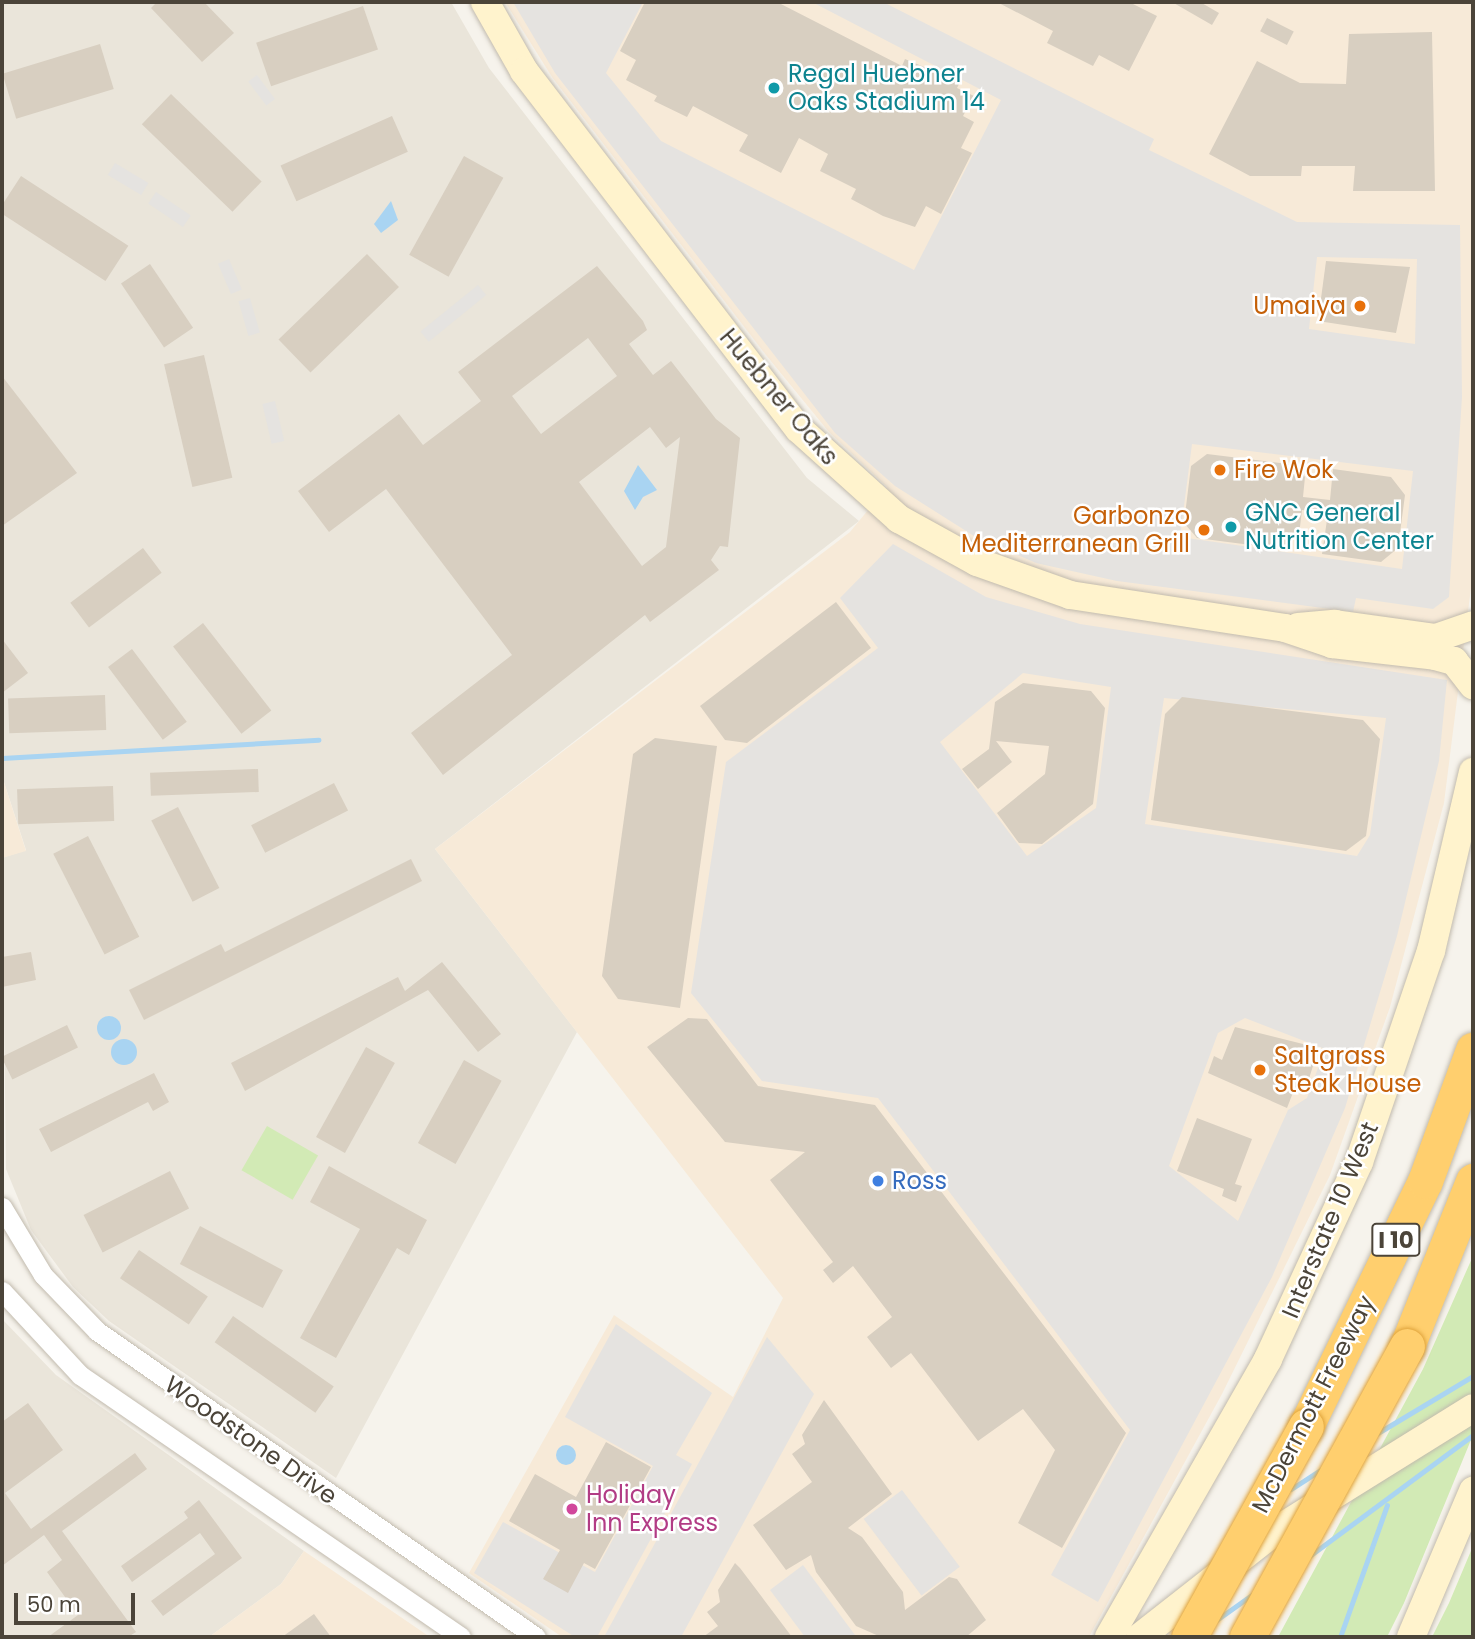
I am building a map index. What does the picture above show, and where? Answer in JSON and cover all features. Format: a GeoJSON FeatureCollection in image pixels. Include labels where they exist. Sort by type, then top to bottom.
{"type":"FeatureCollection","features":[{"type":"Feature","properties":{"kind":"highway","name":"McDermott Freeway"},"geometry":{"type":"LineString","coordinates":[[1189,1637],[1306,1426],[1425,1181],[1473,1049]]}},
{"type":"Feature","properties":{"kind":"highway","name":"I 10"},"geometry":{"type":"LineString","coordinates":[[1247,1637],[1407,1346],[1473,1181]]}},
{"type":"Feature","properties":{"kind":"main road","name":"Huebner Oaks"},"geometry":{"type":"LineString","coordinates":[[485,2],[524,71],[799,429],[877,503],[921,533],[1018,579],[1123,604],[1285,628],[1332,644],[1454,661],[1473,685]]}},
{"type":"Feature","properties":{"kind":"main road","name":"Huebner Oaks"},"geometry":{"type":"LineString","coordinates":[[1285,628],[1335,624],[1436,638],[1473,625]]}},
{"type":"Feature","properties":{"kind":"main road","name":"Interstate 10 West"},"geometry":{"type":"LineString","coordinates":[[1109,1637],[1268,1359],[1355,1172],[1431,951],[1473,772]]}},
{"type":"Feature","properties":{"kind":"main road"},"geometry":{"type":"LineString","coordinates":[[1140,1637],[1274,1532],[1473,1408]]}},
{"type":"Feature","properties":{"kind":"main road"},"geometry":{"type":"LineString","coordinates":[[1411,1637],[1473,1491]]}},
{"type":"Feature","properties":{"kind":"street","name":"Woodstone Drive"},"geometry":{"type":"LineString","coordinates":[[2,1207],[43,1275],[97,1331],[536,1637]]}},
{"type":"Feature","properties":{"kind":"street","name":"Woodstone Drive"},"geometry":{"type":"LineString","coordinates":[[2,1291],[80,1375],[461,1637]]}},
{"type":"Feature","properties":{"kind":"shaded area"},"geometry":{"type":"Polygon","coordinates":[[[2,2],[451,2],[489,68],[807,478],[859,521],[435,849],[577,1032],[336,1478],[109,1321],[73,1287],[31,1230],[6,1169],[2,858],[26,850],[2,776],[2,2]]]}},
{"type":"Feature","properties":{"kind":"shaded area"},"geometry":{"type":"Polygon","coordinates":[[[505,2],[1473,2],[1473,572],[1444,803],[1390,1007],[1330,1175],[1222,1394],[1089,1637],[562,1637],[469,1573],[614,1315],[733,1397],[783,1298],[435,849],[850,532],[887,487],[829,432],[766,355],[552,77],[505,2]]]}},
{"type":"Feature","properties":{"kind":"shaded area"},"geometry":{"type":"Polygon","coordinates":[[[513,2],[643,2],[606,73],[661,141],[914,270],[1001,100],[812,2],[883,2],[1154,139],[1149,150],[1297,222],[1460,225],[1462,397],[1449,597],[1433,609],[1356,598],[1353,612],[1117,581],[1036,563],[974,536],[895,486],[835,433],[555,73],[513,2]],[[1317,257],[1309,329],[1415,344],[1417,259],[1317,257]],[[1192,444],[1180,537],[1402,569],[1413,471],[1192,444]]]}},
{"type":"Feature","properties":{"kind":"shaded area"},"geometry":{"type":"Polygon","coordinates":[[[257,75],[275,99],[266,106],[248,82],[257,75]]]}},
{"type":"Feature","properties":{"kind":"shaded area"},"geometry":{"type":"Polygon","coordinates":[[[115,163],[148,183],[141,195],[108,175],[115,163]]]}},
{"type":"Feature","properties":{"kind":"shaded area"},"geometry":{"type":"Polygon","coordinates":[[[156,192],[191,215],[183,227],[148,204],[156,192]]]}},
{"type":"Feature","properties":{"kind":"shaded area"},"geometry":{"type":"Polygon","coordinates":[[[229,259],[242,289],[231,294],[218,264],[229,259]]]}},
{"type":"Feature","properties":{"kind":"shaded area"},"geometry":{"type":"Polygon","coordinates":[[[478,285],[486,295],[429,342],[420,332],[478,285]]]}},
{"type":"Feature","properties":{"kind":"shaded area"},"geometry":{"type":"Polygon","coordinates":[[[250,298],[260,333],[248,336],[238,301],[250,298]]]}},
{"type":"Feature","properties":{"kind":"shaded area"},"geometry":{"type":"Polygon","coordinates":[[[275,401],[284,441],[272,444],[262,404],[275,401]]]}},
{"type":"Feature","properties":{"kind":"shaded area"},"geometry":{"type":"Polygon","coordinates":[[[893,544],[986,597],[1080,624],[1447,680],[1439,761],[1397,936],[1345,1108],[1272,1277],[1098,1602],[1051,1575],[1130,1430],[878,1098],[762,1081],[691,993],[726,762],[878,648],[840,598],[893,544]],[[1023,673],[940,742],[1027,856],[1096,808],[1111,687],[1023,673]],[[1164,698],[1145,824],[1357,856],[1370,835],[1386,718],[1164,698]],[[1245,1018],[1218,1033],[1169,1166],[1238,1221],[1288,1110],[1307,1098],[1325,1049],[1245,1018]]]}},
{"type":"Feature","properties":{"kind":"shaded area"},"geometry":{"type":"Polygon","coordinates":[[[2,776],[26,851],[2,858],[2,776]]]}},
{"type":"Feature","properties":{"kind":"shaded area"},"geometry":{"type":"Polygon","coordinates":[[[2,1319],[56,1375],[304,1551],[281,1584],[209,1637],[2,1637],[2,1319]]]}},
{"type":"Feature","properties":{"kind":"shaded area"},"geometry":{"type":"Polygon","coordinates":[[[616,1324],[712,1393],[676,1455],[692,1464],[597,1637],[575,1637],[474,1573],[503,1522],[595,1572],[653,1466],[565,1417],[616,1324]]]}},
{"type":"Feature","properties":{"kind":"shaded area"},"geometry":{"type":"Polygon","coordinates":[[[767,1337],[814,1394],[681,1637],[604,1637],[767,1337]]]}},
{"type":"Feature","properties":{"kind":"shaded area"},"geometry":{"type":"Polygon","coordinates":[[[902,1490],[960,1567],[921,1596],[864,1519],[902,1490]]]}},
{"type":"Feature","properties":{"kind":"shaded area"},"geometry":{"type":"Polygon","coordinates":[[[304,1551],[430,1637],[209,1637],[281,1584],[304,1551]]]}},
{"type":"Feature","properties":{"kind":"shaded area"},"geometry":{"type":"Polygon","coordinates":[[[803,1565],[855,1635],[805,1637],[770,1590],[803,1565]]]}},
{"type":"Feature","properties":{"kind":"green space"},"geometry":{"type":"Polygon","coordinates":[[[267,1126],[318,1156],[293,1200],[242,1170],[267,1126]]]}},
{"type":"Feature","properties":{"kind":"green space"},"geometry":{"type":"Polygon","coordinates":[[[1473,1256],[1473,1435],[1404,1603],[1387,1637],[1278,1637],[1423,1369],[1473,1256]]]}},
{"type":"Feature","properties":{"kind":"green space"},"geometry":{"type":"Polygon","coordinates":[[[1473,1546],[1473,1637],[1432,1637],[1449,1603],[1473,1546]]]}},
{"type":"Feature","properties":{"kind":"water"},"geometry":{"type":"Polygon","coordinates":[[[391,201],[398,220],[381,233],[374,224],[391,201]]]}},
{"type":"Feature","properties":{"kind":"water"},"geometry":{"type":"Polygon","coordinates":[[[638,465],[657,490],[643,497],[635,510],[624,491],[638,465]]]}},
{"type":"Feature","properties":{"kind":"water"},"geometry":{"type":"Polygon","coordinates":[[[109,1016],[120,1023],[121,1028],[114,1039],[109,1040],[98,1033],[97,1028],[104,1017],[109,1016]]]}},
{"type":"Feature","properties":{"kind":"water"},"geometry":{"type":"Polygon","coordinates":[[[124,1039],[133,1043],[137,1052],[133,1061],[124,1065],[115,1061],[111,1052],[115,1043],[124,1039]]]}},
{"type":"Feature","properties":{"kind":"water"},"geometry":{"type":"Polygon","coordinates":[[[566,1445],[573,1448],[576,1455],[573,1462],[566,1465],[559,1462],[556,1455],[559,1448],[566,1445]]]}},
{"type":"Feature","properties":{"kind":"building"},"geometry":{"type":"Polygon","coordinates":[[[157,2],[204,2],[234,33],[202,62],[151,8],[157,2]]]}},
{"type":"Feature","properties":{"kind":"building","name":"Regal Huebner Oaks Stadium 14"},"geometry":{"type":"Polygon","coordinates":[[[645,2],[777,2],[902,66],[905,59],[960,82],[957,88],[974,96],[963,116],[974,122],[961,148],[972,153],[941,214],[926,206],[915,227],[883,216],[851,199],[856,189],[820,171],[828,154],[799,138],[781,173],[739,151],[748,135],[693,106],[687,117],[654,101],[657,96],[626,80],[636,60],[620,51],[645,2]]]}},
{"type":"Feature","properties":{"kind":"building"},"geometry":{"type":"Polygon","coordinates":[[[997,2],[1129,2],[1157,16],[1129,71],[1099,55],[1093,66],[1047,43],[1053,31],[997,2]]]}},
{"type":"Feature","properties":{"kind":"building"},"geometry":{"type":"Polygon","coordinates":[[[1172,2],[1200,2],[1219,13],[1212,25],[1172,2]]]}},
{"type":"Feature","properties":{"kind":"building"},"geometry":{"type":"Polygon","coordinates":[[[363,6],[378,49],[271,86],[256,43],[363,6]]]}},
{"type":"Feature","properties":{"kind":"building"},"geometry":{"type":"Polygon","coordinates":[[[1267,18],[1294,32],[1287,45],[1260,31],[1267,18]]]}},
{"type":"Feature","properties":{"kind":"building"},"geometry":{"type":"Polygon","coordinates":[[[1432,32],[1435,191],[1353,191],[1355,166],[1302,166],[1301,176],[1250,176],[1209,154],[1257,61],[1300,83],[1346,84],[1349,34],[1432,32]]]}},
{"type":"Feature","properties":{"kind":"building"},"geometry":{"type":"Polygon","coordinates":[[[100,44],[114,89],[16,119],[2,74],[100,44]]]}},
{"type":"Feature","properties":{"kind":"building"},"geometry":{"type":"Polygon","coordinates":[[[171,94],[262,182],[232,212],[142,124],[171,94]]]}},
{"type":"Feature","properties":{"kind":"building"},"geometry":{"type":"Polygon","coordinates":[[[392,116],[408,152],[296,201],[281,166],[392,116]]]}},
{"type":"Feature","properties":{"kind":"building"},"geometry":{"type":"Polygon","coordinates":[[[464,156],[503,178],[449,277],[409,255],[464,156]]]}},
{"type":"Feature","properties":{"kind":"building"},"geometry":{"type":"Polygon","coordinates":[[[21,176],[128,246],[105,281],[2,214],[2,205],[21,176]]]}},
{"type":"Feature","properties":{"kind":"building"},"geometry":{"type":"Polygon","coordinates":[[[367,254],[399,287],[310,373],[279,339],[367,254]]]}},
{"type":"Feature","properties":{"kind":"building","name":"Umaiya"},"geometry":{"type":"Polygon","coordinates":[[[1326,261],[1410,267],[1396,333],[1318,321],[1326,261]]]}},
{"type":"Feature","properties":{"kind":"building"},"geometry":{"type":"Polygon","coordinates":[[[150,264],[193,328],[164,347],[121,284],[150,264]]]}},
{"type":"Feature","properties":{"kind":"building"},"geometry":{"type":"Polygon","coordinates":[[[597,266],[643,321],[647,330],[629,344],[653,375],[671,361],[716,419],[740,438],[728,547],[720,546],[711,560],[719,570],[650,622],[645,615],[443,775],[411,733],[512,655],[386,489],[329,532],[298,491],[399,414],[423,445],[481,401],[458,372],[597,266]],[[588,338],[512,396],[541,434],[617,376],[588,338]],[[650,427],[579,482],[642,566],[666,547],[680,437],[666,448],[650,427]]]}},
{"type":"Feature","properties":{"kind":"building"},"geometry":{"type":"Polygon","coordinates":[[[204,355],[232,478],[192,487],[164,364],[204,355]]]}},
{"type":"Feature","properties":{"kind":"building"},"geometry":{"type":"Polygon","coordinates":[[[2,376],[77,473],[2,526],[2,376]]]}},
{"type":"Feature","properties":{"kind":"building"},"geometry":{"type":"Polygon","coordinates":[[[1207,454],[1296,465],[1305,477],[1303,497],[1330,500],[1333,469],[1391,477],[1405,495],[1398,548],[1381,562],[1322,554],[1328,513],[1302,510],[1299,535],[1281,549],[1197,538],[1184,523],[1191,466],[1207,454]]]}},
{"type":"Feature","properties":{"kind":"building"},"geometry":{"type":"Polygon","coordinates":[[[143,548],[162,573],[89,628],[70,603],[143,548]]]}},
{"type":"Feature","properties":{"kind":"building"},"geometry":{"type":"Polygon","coordinates":[[[836,602],[871,648],[747,743],[725,740],[700,706],[836,602]]]}},
{"type":"Feature","properties":{"kind":"building"},"geometry":{"type":"Polygon","coordinates":[[[203,623],[271,710],[241,734],[173,646],[203,623]]]}},
{"type":"Feature","properties":{"kind":"building"},"geometry":{"type":"Polygon","coordinates":[[[2,639],[28,673],[2,693],[2,639]]]}},
{"type":"Feature","properties":{"kind":"building"},"geometry":{"type":"Polygon","coordinates":[[[132,649],[187,722],[163,740],[108,667],[132,649]]]}},
{"type":"Feature","properties":{"kind":"building"},"geometry":{"type":"Polygon","coordinates":[[[1023,683],[1091,691],[1105,708],[1093,804],[1042,844],[1019,843],[997,813],[1045,774],[1049,746],[996,741],[1012,762],[978,789],[962,769],[989,749],[995,702],[1023,683]]]}},
{"type":"Feature","properties":{"kind":"building"},"geometry":{"type":"Polygon","coordinates":[[[105,695],[106,730],[9,733],[8,698],[105,695]]]}},
{"type":"Feature","properties":{"kind":"building"},"geometry":{"type":"Polygon","coordinates":[[[1182,697],[1363,720],[1380,739],[1366,836],[1346,851],[1151,820],[1165,714],[1182,697]]]}},
{"type":"Feature","properties":{"kind":"building"},"geometry":{"type":"Polygon","coordinates":[[[655,738],[717,746],[680,1008],[618,999],[602,976],[633,754],[655,738]]]}},
{"type":"Feature","properties":{"kind":"building"},"geometry":{"type":"Polygon","coordinates":[[[258,769],[259,792],[151,796],[150,773],[258,769]]]}},
{"type":"Feature","properties":{"kind":"building"},"geometry":{"type":"Polygon","coordinates":[[[334,783],[348,811],[265,853],[251,825],[334,783]]]}},
{"type":"Feature","properties":{"kind":"building"},"geometry":{"type":"Polygon","coordinates":[[[113,786],[114,821],[18,824],[17,789],[113,786]]]}},
{"type":"Feature","properties":{"kind":"building"},"geometry":{"type":"Polygon","coordinates":[[[178,807],[219,888],[193,902],[151,821],[178,807]]]}},
{"type":"Feature","properties":{"kind":"building"},"geometry":{"type":"Polygon","coordinates":[[[88,836],[139,937],[105,954],[53,854],[88,836]]]}},
{"type":"Feature","properties":{"kind":"building"},"geometry":{"type":"Polygon","coordinates":[[[411,859],[422,881],[144,1020],[129,990],[221,944],[225,952],[411,859]]]}},
{"type":"Feature","properties":{"kind":"building"},"geometry":{"type":"Polygon","coordinates":[[[31,952],[36,980],[2,987],[2,957],[31,952]]]}},
{"type":"Feature","properties":{"kind":"building"},"geometry":{"type":"Polygon","coordinates":[[[442,962],[501,1034],[478,1052],[428,990],[245,1091],[231,1063],[398,977],[405,991],[442,962]]]}},
{"type":"Feature","properties":{"kind":"building"},"geometry":{"type":"Polygon","coordinates":[[[688,1018],[707,1019],[758,1086],[875,1105],[1126,1433],[1062,1548],[1018,1523],[1055,1450],[1023,1409],[978,1441],[911,1353],[891,1368],[867,1337],[892,1317],[853,1266],[833,1283],[823,1270],[833,1262],[770,1180],[805,1152],[725,1142],[647,1047],[688,1018]]]}},
{"type":"Feature","properties":{"kind":"building"},"geometry":{"type":"Polygon","coordinates":[[[67,1025],[78,1047],[12,1079],[2,1057],[67,1025]]]}},
{"type":"Feature","properties":{"kind":"building","name":"Saltgrass Steak House"},"geometry":{"type":"Polygon","coordinates":[[[1235,1027],[1303,1044],[1313,1066],[1304,1094],[1294,1090],[1287,1108],[1208,1073],[1214,1056],[1222,1060],[1235,1027]]]}},
{"type":"Feature","properties":{"kind":"building"},"geometry":{"type":"Polygon","coordinates":[[[366,1047],[395,1063],[345,1153],[316,1137],[366,1047]]]}},
{"type":"Feature","properties":{"kind":"building"},"geometry":{"type":"Polygon","coordinates":[[[464,1060],[502,1081],[456,1164],[418,1143],[464,1060]]]}},
{"type":"Feature","properties":{"kind":"building"},"geometry":{"type":"Polygon","coordinates":[[[154,1073],[169,1102],[153,1111],[148,1102],[51,1152],[39,1129],[154,1073]]]}},
{"type":"Feature","properties":{"kind":"building"},"geometry":{"type":"Polygon","coordinates":[[[1197,1118],[1252,1139],[1235,1184],[1242,1186],[1236,1202],[1222,1196],[1224,1189],[1177,1171],[1197,1118]]]}},
{"type":"Feature","properties":{"kind":"building"},"geometry":{"type":"Polygon","coordinates":[[[329,1166],[427,1220],[409,1255],[397,1248],[336,1358],[300,1338],[360,1229],[310,1202],[329,1166]]]}},
{"type":"Feature","properties":{"kind":"building"},"geometry":{"type":"Polygon","coordinates":[[[170,1171],[189,1208],[103,1252],[84,1215],[170,1171]]]}},
{"type":"Feature","properties":{"kind":"building"},"geometry":{"type":"Polygon","coordinates":[[[200,1226],[283,1270],[263,1308],[180,1264],[200,1226]]]}},
{"type":"Feature","properties":{"kind":"building"},"geometry":{"type":"Polygon","coordinates":[[[139,1250],[208,1296],[189,1325],[120,1278],[139,1250]]]}},
{"type":"Feature","properties":{"kind":"building"},"geometry":{"type":"Polygon","coordinates":[[[233,1316],[334,1387],[315,1413],[215,1342],[233,1316]]]}},
{"type":"Feature","properties":{"kind":"building"},"geometry":{"type":"Polygon","coordinates":[[[824,1400],[892,1494],[848,1528],[862,1537],[903,1592],[905,1610],[949,1577],[957,1579],[986,1620],[966,1637],[881,1637],[856,1626],[816,1572],[811,1555],[786,1570],[753,1525],[812,1482],[792,1454],[805,1444],[802,1435],[824,1400]]]}},
{"type":"Feature","properties":{"kind":"building"},"geometry":{"type":"Polygon","coordinates":[[[28,1403],[63,1450],[5,1493],[31,1529],[135,1453],[147,1469],[62,1531],[136,1632],[128,1637],[48,1637],[78,1615],[47,1572],[62,1560],[44,1535],[2,1566],[2,1422],[28,1403]]]}},
{"type":"Feature","properties":{"kind":"building","name":"Holiday Inn Express"},"geometry":{"type":"Polygon","coordinates":[[[606,1442],[651,1467],[595,1569],[584,1563],[568,1593],[543,1579],[560,1550],[509,1521],[535,1474],[576,1497],[606,1442]]]}},
{"type":"Feature","properties":{"kind":"building"},"geometry":{"type":"Polygon","coordinates":[[[199,1500],[242,1558],[163,1616],[151,1601],[215,1554],[200,1533],[132,1582],[121,1566],[188,1518],[184,1512],[199,1500]]]}},
{"type":"Feature","properties":{"kind":"building"},"geometry":{"type":"Polygon","coordinates":[[[735,1563],[792,1637],[703,1637],[718,1626],[707,1612],[720,1602],[718,1590],[735,1563]]]}},
{"type":"Feature","properties":{"kind":"building"},"geometry":{"type":"Polygon","coordinates":[[[314,1614],[331,1637],[282,1637],[314,1614]]]}},
{"type":"Feature","properties":{"kind":"waterway"},"geometry":{"type":"LineString","coordinates":[[2,758],[318,740]]}},
{"type":"Feature","properties":{"kind":"waterway"},"geometry":{"type":"LineString","coordinates":[[1376,1434],[1473,1376]]}},
{"type":"Feature","properties":{"kind":"waterway"},"geometry":{"type":"LineString","coordinates":[[1308,1557],[1473,1435]]}},
{"type":"Feature","properties":{"kind":"waterway"},"geometry":{"type":"LineString","coordinates":[[1291,1489],[1323,1468]]}},
{"type":"Feature","properties":{"kind":"waterway"},"geometry":{"type":"LineString","coordinates":[[1340,1637],[1387,1505]]}},
{"type":"Feature","properties":{"kind":"waterway"},"geometry":{"type":"LineString","coordinates":[[1215,1621],[1253,1594]]}},
{"type":"Feature","properties":{"kind":"place","name":"Regal Huebner Oaks Stadium 14"},"geometry":{"type":"Point","coordinates":[774,88]}},
{"type":"Feature","properties":{"kind":"place","name":"Umaiya"},"geometry":{"type":"Point","coordinates":[1360,306]}},
{"type":"Feature","properties":{"kind":"place","name":"Fire Wok"},"geometry":{"type":"Point","coordinates":[1220,470]}},
{"type":"Feature","properties":{"kind":"place","name":"GNC General Nutrition Center"},"geometry":{"type":"Point","coordinates":[1231,527]}},
{"type":"Feature","properties":{"kind":"place","name":"Garbonzo Mediterranean Grill"},"geometry":{"type":"Point","coordinates":[1204,530]}},
{"type":"Feature","properties":{"kind":"place","name":"Saltgrass Steak House"},"geometry":{"type":"Point","coordinates":[1260,1070]}},
{"type":"Feature","properties":{"kind":"place","name":"Ross"},"geometry":{"type":"Point","coordinates":[878,1181]}},
{"type":"Feature","properties":{"kind":"place","name":"Holiday Inn Express"},"geometry":{"type":"Point","coordinates":[572,1509]}}]}
